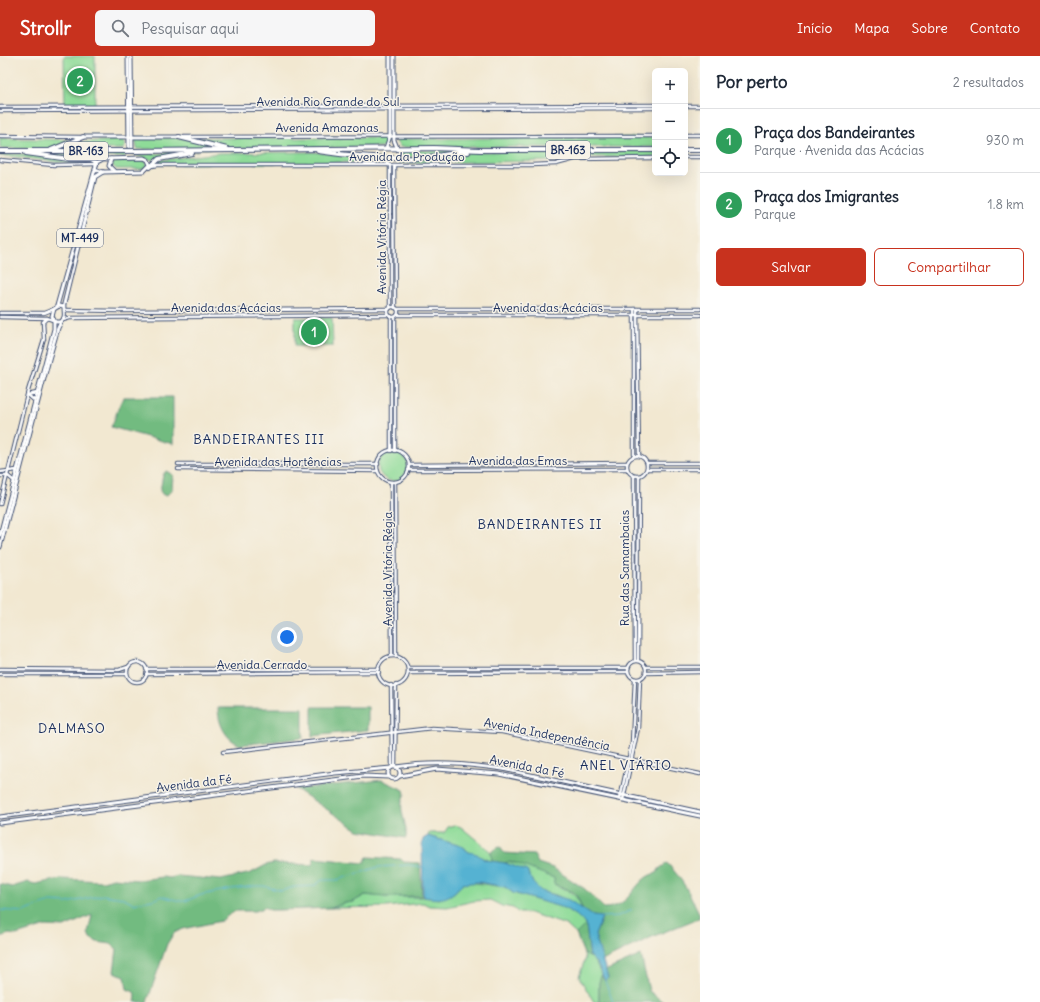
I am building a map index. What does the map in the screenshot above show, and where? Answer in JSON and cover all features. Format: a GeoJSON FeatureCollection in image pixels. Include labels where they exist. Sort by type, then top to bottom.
{"type":"FeatureCollection","features":[{"type":"Feature","properties":{"kind":"highway"},"geometry":{"type":"LineString","coordinates":[[48,151],[83,137]]}},
{"type":"Feature","properties":{"kind":"highway"},"geometry":{"type":"LineString","coordinates":[[179,137],[231,151]]}},
{"type":"Feature","properties":{"kind":"highway","name":"BR-163"},"geometry":{"type":"LineString","coordinates":[[0,151],[398,150],[434,148],[481,150],[652,150]]}},
{"type":"Feature","properties":{"kind":"highway","name":"BR-163"},"geometry":{"type":"LineString","coordinates":[[308,150],[351,156],[399,158],[437,156],[481,150]]}},
{"type":"Feature","properties":{"kind":"highway"},"geometry":{"type":"LineString","coordinates":[[384,158],[383,153],[385,150]]}},
{"type":"Feature","properties":{"kind":"highway"},"geometry":{"type":"LineString","coordinates":[[398,150],[401,154],[399,158]]}},
{"type":"Feature","properties":{"kind":"highway"},"geometry":{"type":"LineString","coordinates":[[688,150],[700,150]]}},
{"type":"Feature","properties":{"kind":"highway"},"geometry":{"type":"LineString","coordinates":[[10,151],[69,159],[91,159],[95,161],[96,166]]}},
{"type":"Feature","properties":{"kind":"highway"},"geometry":{"type":"LineString","coordinates":[[150,167],[156,164],[161,158],[204,151]]}},
{"type":"Feature","properties":{"kind":"main road"},"geometry":{"type":"LineString","coordinates":[[128,56],[130,109]]}},
{"type":"Feature","properties":{"kind":"main road"},"geometry":{"type":"LineString","coordinates":[[130,158],[132,151],[130,136],[131,56]]}},
{"type":"Feature","properties":{"kind":"main road"},"geometry":{"type":"LineString","coordinates":[[390,56],[393,108]]}},
{"type":"Feature","properties":{"kind":"main road"},"geometry":{"type":"LineString","coordinates":[[394,56],[392,136],[398,150]]}},
{"type":"Feature","properties":{"kind":"main road"},"geometry":{"type":"LineString","coordinates":[[385,150],[392,136]]}},
{"type":"Feature","properties":{"kind":"main road","name":"Avenida Amazonas"},"geometry":{"type":"LineString","coordinates":[[83,137],[179,137]]}},
{"type":"Feature","properties":{"kind":"main road"},"geometry":{"type":"LineString","coordinates":[[130,158],[144,158],[148,160],[150,167],[144,171],[103,172],[96,166],[103,160],[130,158]]}},
{"type":"Feature","properties":{"kind":"main road"},"geometry":{"type":"LineString","coordinates":[[111,159],[110,168],[116,172]]}},
{"type":"Feature","properties":{"kind":"main road","name":"MT-449"},"geometry":{"type":"LineString","coordinates":[[0,535],[54,329],[53,320],[56,308],[96,166]]}},
{"type":"Feature","properties":{"kind":"main road","name":"MT-449"},"geometry":{"type":"LineString","coordinates":[[0,547],[49,359],[58,328],[62,321],[95,177],[103,172]]}},
{"type":"Feature","properties":{"kind":"main road"},"geometry":{"type":"LineString","coordinates":[[56,308],[64,308]]}},
{"type":"Feature","properties":{"kind":"main road"},"geometry":{"type":"LineString","coordinates":[[53,320],[62,321]]}},
{"type":"Feature","properties":{"kind":"main road","name":"Avenida da Fé"},"geometry":{"type":"LineString","coordinates":[[0,817],[335,773],[431,763],[477,765],[503,769],[700,812]]}},
{"type":"Feature","properties":{"kind":"main road"},"geometry":{"type":"LineString","coordinates":[[394,767],[400,771],[400,776],[396,779],[389,777],[388,772],[394,767]]}},
{"type":"Feature","properties":{"kind":"main road","name":"Avenida da Fé"},"geometry":{"type":"LineString","coordinates":[[400,776],[437,769],[476,771],[535,781],[700,816]]}},
{"type":"Feature","properties":{"kind":"main road","name":"Avenida da Fé"},"geometry":{"type":"LineString","coordinates":[[0,823],[363,776],[389,777]]}},
{"type":"Feature","properties":{"kind":"street","name":"Avenida Rio Grande do Sul"},"geometry":{"type":"LineString","coordinates":[[0,111],[652,106]]}},
{"type":"Feature","properties":{"kind":"street"},"geometry":{"type":"LineString","coordinates":[[688,106],[700,106]]}},
{"type":"Feature","properties":{"kind":"street","name":"Avenida Rio Grande do Sul"},"geometry":{"type":"LineString","coordinates":[[0,107],[130,109]]}},
{"type":"Feature","properties":{"kind":"street"},"geometry":{"type":"LineString","coordinates":[[688,136],[700,135]]}},
{"type":"Feature","properties":{"kind":"street","name":"Avenida Amazonas"},"geometry":{"type":"LineString","coordinates":[[0,136],[83,137]]}},
{"type":"Feature","properties":{"kind":"street","name":"Avenida Amazonas"},"geometry":{"type":"LineString","coordinates":[[179,137],[652,136]]}},
{"type":"Feature","properties":{"kind":"street"},"geometry":{"type":"LineString","coordinates":[[688,157],[700,157]]}},
{"type":"Feature","properties":{"kind":"street"},"geometry":{"type":"LineString","coordinates":[[384,158],[390,165]]}},
{"type":"Feature","properties":{"kind":"street"},"geometry":{"type":"LineString","coordinates":[[394,165],[399,158]]}},
{"type":"Feature","properties":{"kind":"street","name":"Avenida da Produção"},"geometry":{"type":"LineString","coordinates":[[156,164],[531,165],[556,164],[575,159],[652,158]]}},
{"type":"Feature","properties":{"kind":"street"},"geometry":{"type":"LineString","coordinates":[[0,160],[54,165],[96,166]]}},
{"type":"Feature","properties":{"kind":"street"},"geometry":{"type":"LineString","coordinates":[[148,160],[156,164]]}},
{"type":"Feature","properties":{"kind":"street","name":"Avenida Vitória Régia"},"geometry":{"type":"LineString","coordinates":[[390,165],[390,316]]}},
{"type":"Feature","properties":{"kind":"street","name":"Avenida Vitória Régia"},"geometry":{"type":"LineString","coordinates":[[394,165],[396,316]]}},
{"type":"Feature","properties":{"kind":"street"},"geometry":{"type":"LineString","coordinates":[[0,313],[44,313],[56,308]]}},
{"type":"Feature","properties":{"kind":"street","name":"Avenida das Acácias"},"geometry":{"type":"LineString","coordinates":[[64,308],[122,311],[700,309]]}},
{"type":"Feature","properties":{"kind":"street"},"geometry":{"type":"LineString","coordinates":[[634,455],[635,309]]}},
{"type":"Feature","properties":{"kind":"street"},"geometry":{"type":"LineString","coordinates":[[635,315],[638,455]]}},
{"type":"Feature","properties":{"kind":"street","name":"Avenida das Acácias"},"geometry":{"type":"LineString","coordinates":[[62,321],[70,318],[122,316],[700,315]]}},
{"type":"Feature","properties":{"kind":"street"},"geometry":{"type":"LineString","coordinates":[[390,316],[391,451]]}},
{"type":"Feature","properties":{"kind":"street"},"geometry":{"type":"LineString","coordinates":[[395,451],[396,316]]}},
{"type":"Feature","properties":{"kind":"street"},"geometry":{"type":"LineString","coordinates":[[0,317],[48,318],[53,320]]}},
{"type":"Feature","properties":{"kind":"street"},"geometry":{"type":"LineString","coordinates":[[0,504],[27,395],[43,341],[43,322],[48,318]]}},
{"type":"Feature","properties":{"kind":"street"},"geometry":{"type":"LineString","coordinates":[[27,395],[37,393]]}},
{"type":"Feature","properties":{"kind":"street"},"geometry":{"type":"LineString","coordinates":[[27,395],[35,401]]}},
{"type":"Feature","properties":{"kind":"street"},"geometry":{"type":"LineString","coordinates":[[395,451],[403,454],[409,465],[404,478],[391,482],[383,478],[378,471],[378,464],[383,454],[395,451]]}},
{"type":"Feature","properties":{"kind":"street"},"geometry":{"type":"LineString","coordinates":[[634,455],[638,455],[645,459],[647,468],[644,473],[639,476],[634,476],[627,469],[626,463],[628,459],[634,455]]}},
{"type":"Feature","properties":{"kind":"street"},"geometry":{"type":"LineString","coordinates":[[647,463],[700,462]]}},
{"type":"Feature","properties":{"kind":"street","name":"Avenida das Emas"},"geometry":{"type":"LineString","coordinates":[[409,465],[626,463]]}},
{"type":"Feature","properties":{"kind":"street","name":"Avenida das Hortências"},"geometry":{"type":"LineString","coordinates":[[178,464],[378,464]]}},
{"type":"Feature","properties":{"kind":"street"},"geometry":{"type":"LineString","coordinates":[[647,468],[700,469]]}},
{"type":"Feature","properties":{"kind":"street","name":"Avenida das Hortências"},"geometry":{"type":"LineString","coordinates":[[178,469],[378,471]]}},
{"type":"Feature","properties":{"kind":"street","name":"Avenida das Emas"},"geometry":{"type":"LineString","coordinates":[[408,470],[627,469]]}},
{"type":"Feature","properties":{"kind":"street"},"geometry":{"type":"LineString","coordinates":[[0,476],[17,470]]}},
{"type":"Feature","properties":{"kind":"street"},"geometry":{"type":"LineString","coordinates":[[0,472],[8,474],[14,481]]}},
{"type":"Feature","properties":{"kind":"street","name":"Rua das Samambaias"},"geometry":{"type":"LineString","coordinates":[[634,476],[637,661]]}},
{"type":"Feature","properties":{"kind":"street","name":"Rua das Samambaias"},"geometry":{"type":"LineString","coordinates":[[637,661],[639,476]]}},
{"type":"Feature","properties":{"kind":"street","name":"Avenida Vitória Régia"},"geometry":{"type":"LineString","coordinates":[[391,482],[392,656]]}},
{"type":"Feature","properties":{"kind":"street","name":"Avenida Vitória Régia"},"geometry":{"type":"LineString","coordinates":[[395,482],[396,656]]}},
{"type":"Feature","properties":{"kind":"street"},"geometry":{"type":"LineString","coordinates":[[392,656],[396,656],[404,660],[408,668],[408,673],[404,681],[396,685],[391,685],[384,682],[379,669],[382,662],[392,656]]}},
{"type":"Feature","properties":{"kind":"street"},"geometry":{"type":"LineString","coordinates":[[0,669],[119,670],[128,667],[131,663],[137,661],[142,663],[146,669],[146,674],[142,680],[137,682],[130,679],[127,674],[128,667]]}},
{"type":"Feature","properties":{"kind":"street"},"geometry":{"type":"LineString","coordinates":[[640,679],[631,677],[628,672],[630,663],[637,661],[644,664],[646,673]]}},
{"type":"Feature","properties":{"kind":"street"},"geometry":{"type":"LineString","coordinates":[[646,668],[700,667]]}},
{"type":"Feature","properties":{"kind":"street"},"geometry":{"type":"LineString","coordinates":[[408,668],[628,668]]}},
{"type":"Feature","properties":{"kind":"street","name":"Avenida Cerrado"},"geometry":{"type":"LineString","coordinates":[[146,669],[379,669]]}},
{"type":"Feature","properties":{"kind":"street","name":"Avenida Cerrado"},"geometry":{"type":"LineString","coordinates":[[146,674],[379,672]]}},
{"type":"Feature","properties":{"kind":"street"},"geometry":{"type":"LineString","coordinates":[[408,673],[628,672]]}},
{"type":"Feature","properties":{"kind":"street"},"geometry":{"type":"LineString","coordinates":[[622,800],[639,723],[640,679],[646,673],[700,672]]}},
{"type":"Feature","properties":{"kind":"street"},"geometry":{"type":"LineString","coordinates":[[0,674],[127,674]]}},
{"type":"Feature","properties":{"kind":"street"},"geometry":{"type":"LineString","coordinates":[[631,760],[634,727],[635,679]]}},
{"type":"Feature","properties":{"kind":"street"},"geometry":{"type":"LineString","coordinates":[[391,685],[391,732],[394,767]]}},
{"type":"Feature","properties":{"kind":"street"},"geometry":{"type":"LineString","coordinates":[[394,767],[396,685]]}},
{"type":"Feature","properties":{"kind":"street","name":"Avenida Independência"},"geometry":{"type":"LineString","coordinates":[[223,752],[395,731],[432,728],[502,732],[700,774]]}},
{"type":"Feature","properties":{"kind":"green space"},"geometry":{"type":"Polygon","coordinates":[[[64,56],[95,56],[95,106],[65,107],[64,56]]]}},
{"type":"Feature","properties":{"kind":"green space"},"geometry":{"type":"Polygon","coordinates":[[[652,137],[652,147],[400,147],[396,142],[399,139],[652,137]]]}},
{"type":"Feature","properties":{"kind":"green space"},"geometry":{"type":"Polygon","coordinates":[[[0,138],[73,140],[50,149],[0,148],[0,138]]]}},
{"type":"Feature","properties":{"kind":"green space"},"geometry":{"type":"Polygon","coordinates":[[[135,138],[387,138],[384,147],[137,149],[135,138]]]}},
{"type":"Feature","properties":{"kind":"green space"},"geometry":{"type":"Polygon","coordinates":[[[123,140],[126,144],[124,149],[55,150],[79,142],[123,140]]]}},
{"type":"Feature","properties":{"kind":"green space"},"geometry":{"type":"Polygon","coordinates":[[[462,150],[447,154],[401,157],[401,151],[462,150]]]}},
{"type":"Feature","properties":{"kind":"green space"},"geometry":{"type":"Polygon","coordinates":[[[198,151],[158,157],[153,160],[134,155],[198,151]]]}},
{"type":"Feature","properties":{"kind":"green space"},"geometry":{"type":"Polygon","coordinates":[[[652,151],[652,157],[575,157],[556,161],[397,163],[400,159],[439,158],[474,152],[652,151]]]}},
{"type":"Feature","properties":{"kind":"green space"},"geometry":{"type":"Polygon","coordinates":[[[313,152],[382,159],[384,162],[171,164],[158,162],[162,160],[220,153],[313,152]]]}},
{"type":"Feature","properties":{"kind":"green space"},"geometry":{"type":"Polygon","coordinates":[[[31,153],[126,154],[125,157],[106,157],[97,161],[90,157],[31,153]]]}},
{"type":"Feature","properties":{"kind":"green space"},"geometry":{"type":"Polygon","coordinates":[[[0,154],[23,154],[94,162],[87,164],[63,163],[0,156],[0,154]]]}},
{"type":"Feature","properties":{"kind":"green space"},"geometry":{"type":"Polygon","coordinates":[[[115,161],[145,161],[148,165],[143,169],[116,169],[112,165],[115,161]]]}},
{"type":"Feature","properties":{"kind":"green space"},"geometry":{"type":"Polygon","coordinates":[[[295,318],[332,318],[333,346],[295,346],[295,318]]]}},
{"type":"Feature","properties":{"kind":"green space"},"geometry":{"type":"Polygon","coordinates":[[[124,397],[173,397],[173,444],[111,427],[124,397]]]}},
{"type":"Feature","properties":{"kind":"green space"},"geometry":{"type":"Polygon","coordinates":[[[393,451],[403,456],[408,466],[403,476],[393,481],[383,476],[378,466],[383,456],[393,451]]]}},
{"type":"Feature","properties":{"kind":"green space"},"geometry":{"type":"Polygon","coordinates":[[[166,471],[173,475],[172,490],[167,495],[163,495],[160,491],[163,475],[166,471]]]}},
{"type":"Feature","properties":{"kind":"green space"},"geometry":{"type":"Polygon","coordinates":[[[312,707],[368,707],[368,730],[312,736],[312,707]]]}},
{"type":"Feature","properties":{"kind":"green space"},"geometry":{"type":"Polygon","coordinates":[[[218,708],[303,708],[303,738],[240,745],[230,739],[223,730],[219,719],[218,708]]]}},
{"type":"Feature","properties":{"kind":"green space"},"geometry":{"type":"Polygon","coordinates":[[[382,780],[404,790],[405,794],[402,810],[406,838],[358,830],[296,789],[382,780]]]}},
{"type":"Feature","properties":{"kind":"green space"},"geometry":{"type":"Polygon","coordinates":[[[455,825],[461,827],[491,852],[492,862],[469,852],[461,846],[428,836],[429,833],[444,833],[448,827],[455,825]]]}},
{"type":"Feature","properties":{"kind":"green space"},"geometry":{"type":"Polygon","coordinates":[[[500,847],[504,853],[534,855],[538,863],[553,868],[585,889],[604,908],[622,903],[643,880],[657,873],[659,869],[667,863],[678,875],[685,886],[699,913],[699,918],[654,936],[602,961],[595,935],[602,918],[593,916],[582,908],[578,898],[573,892],[554,884],[554,878],[510,861],[505,863],[492,862],[491,852],[500,847]]]}},
{"type":"Feature","properties":{"kind":"green space"},"geometry":{"type":"Polygon","coordinates":[[[367,857],[401,859],[404,862],[420,863],[422,896],[385,897],[365,895],[353,902],[331,908],[270,910],[265,907],[256,911],[234,911],[221,921],[183,929],[174,933],[167,944],[147,1002],[135,1002],[136,997],[134,992],[127,989],[125,976],[114,972],[117,949],[111,944],[97,942],[90,938],[88,933],[92,915],[64,927],[46,926],[16,935],[9,934],[0,937],[0,884],[12,887],[28,882],[35,884],[61,879],[103,881],[113,878],[139,880],[178,876],[221,880],[251,873],[266,865],[274,863],[312,865],[314,858],[364,863],[367,857]]]}},
{"type":"Feature","properties":{"kind":"green space"},"geometry":{"type":"Polygon","coordinates":[[[507,861],[525,866],[555,878],[554,884],[574,895],[582,908],[556,895],[541,891],[533,883],[527,871],[505,863],[507,861]]]}},
{"type":"Feature","properties":{"kind":"green space"},"geometry":{"type":"Polygon","coordinates":[[[468,882],[505,887],[513,893],[564,908],[576,915],[586,924],[576,934],[566,925],[530,913],[519,913],[513,908],[502,906],[490,900],[474,901],[447,907],[429,906],[423,903],[386,907],[331,908],[353,902],[365,895],[439,899],[455,892],[462,884],[468,882]]]}},
{"type":"Feature","properties":{"kind":"green space"},"geometry":{"type":"Polygon","coordinates":[[[586,924],[590,957],[584,954],[576,934],[586,924]]]}},
{"type":"Feature","properties":{"kind":"green space"},"geometry":{"type":"Polygon","coordinates":[[[584,954],[595,962],[601,975],[599,983],[599,1002],[594,1002],[579,977],[585,959],[584,954]]]}},
{"type":"Feature","properties":{"kind":"green space"},"geometry":{"type":"Polygon","coordinates":[[[641,955],[649,991],[663,1002],[599,1002],[599,983],[601,975],[605,981],[608,978],[605,971],[641,955]]]}},
{"type":"Feature","properties":{"kind":"water"},"geometry":{"type":"Polygon","coordinates":[[[428,836],[461,846],[485,860],[505,863],[527,871],[533,883],[541,891],[569,900],[593,916],[602,917],[595,935],[608,978],[605,981],[597,964],[590,957],[586,924],[576,915],[564,908],[513,893],[505,887],[478,882],[462,884],[453,893],[445,898],[423,897],[422,846],[423,839],[428,836]]]}},
{"type":"Feature","properties":{"kind":"waterway"},"geometry":{"type":"LineString","coordinates":[[0,910],[23,912],[50,902],[67,903],[103,895],[124,898],[135,904],[161,896],[185,901],[201,895],[255,886],[264,886],[281,891],[294,887],[314,886],[322,880],[337,880],[378,867],[409,865],[422,867]]}},
{"type":"Feature","properties":{"kind":"waterway"},"geometry":{"type":"LineString","coordinates":[[602,917],[618,916],[632,910]]}},
{"type":"Feature","properties":{"kind":"waterway"},"geometry":{"type":"LineString","coordinates":[[605,981],[613,1002]]}},
{"type":"Feature","properties":{"kind":"place","name":"Praça dos Imigrantes"},"geometry":{"type":"Point","coordinates":[80,81]}},
{"type":"Feature","properties":{"kind":"place","name":"Praça dos Bandeirantes"},"geometry":{"type":"Point","coordinates":[314,332]}},
{"type":"Feature","properties":{"kind":"district","name":"BANDEIRANTES III"},"geometry":{"type":"Point","coordinates":[259,439]}},
{"type":"Feature","properties":{"kind":"district","name":"BANDEIRANTES II"},"geometry":{"type":"Point","coordinates":[540,524]}},
{"type":"Feature","properties":{"kind":"district","name":"DALMASO"},"geometry":{"type":"Point","coordinates":[72,728]}},
{"type":"Feature","properties":{"kind":"district","name":"ANEL VIÁRIO"},"geometry":{"type":"Point","coordinates":[626,765]}}]}
